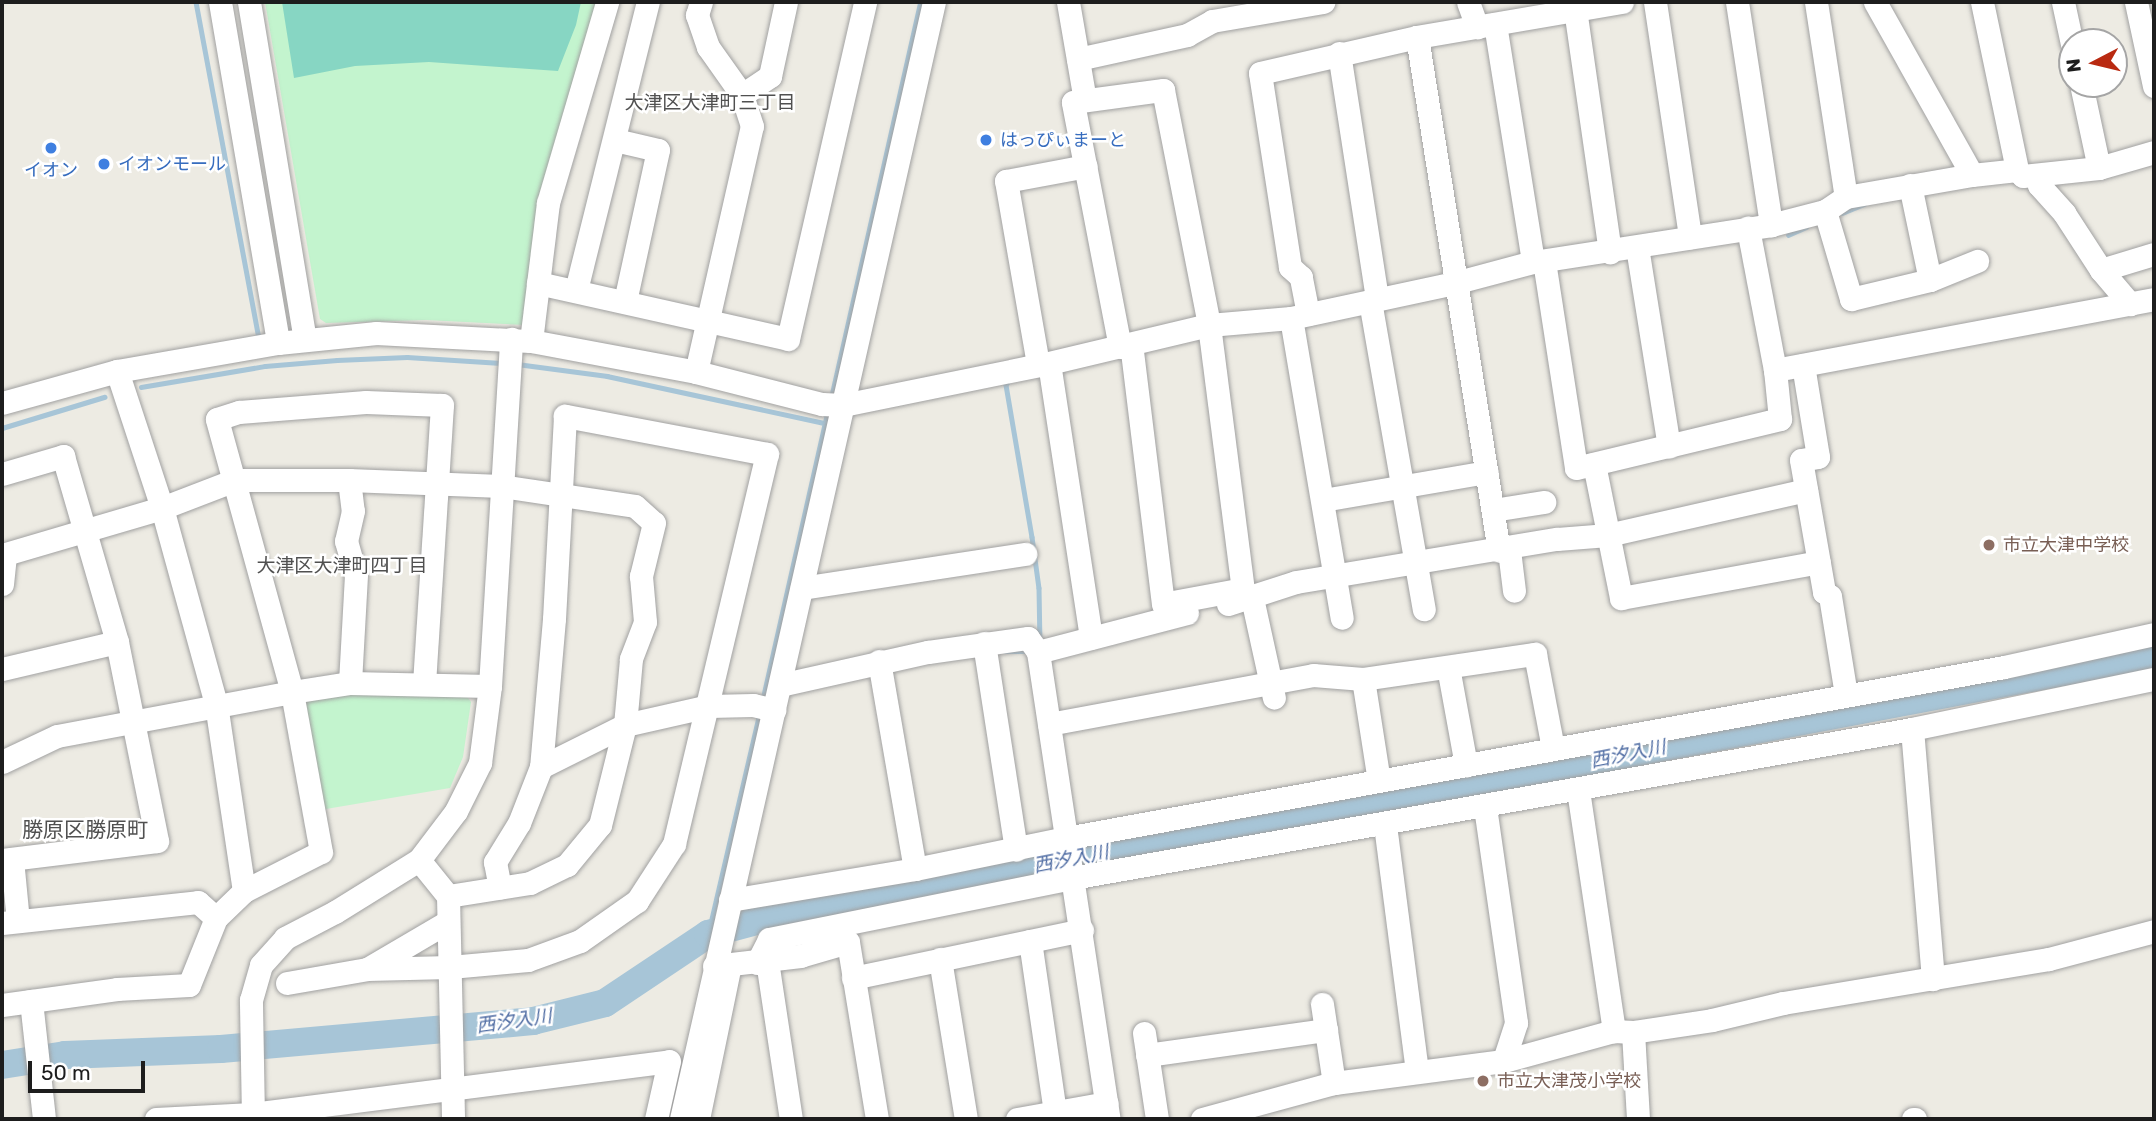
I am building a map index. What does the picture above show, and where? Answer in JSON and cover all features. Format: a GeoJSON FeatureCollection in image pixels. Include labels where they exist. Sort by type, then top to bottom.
{"type":"FeatureCollection","features":[{"type":"Feature","properties":{"kind":"street"},"geometry":{"type":"LineString","coordinates":[[220,2],[278,343]]}},
{"type":"Feature","properties":{"kind":"street"},"geometry":{"type":"LineString","coordinates":[[250,2],[305,339]]}},
{"type":"Feature","properties":{"kind":"street"},"geometry":{"type":"LineString","coordinates":[[252,1116],[252,988],[261,965],[271,950],[297,930],[335,912],[419,860],[444,830],[474,778],[486,737],[500,486],[521,340],[538,283],[548,203],[607,2]]}},
{"type":"Feature","properties":{"kind":"street"},"geometry":{"type":"LineString","coordinates":[[576,290],[648,2]]}},
{"type":"Feature","properties":{"kind":"street"},"geometry":{"type":"LineString","coordinates":[[696,372],[752,126],[743,95],[708,47],[697,15],[701,2]]}},
{"type":"Feature","properties":{"kind":"street"},"geometry":{"type":"LineString","coordinates":[[743,95],[770,76],[786,2]]}},
{"type":"Feature","properties":{"kind":"street"},"geometry":{"type":"LineString","coordinates":[[538,283],[788,339],[865,2]]}},
{"type":"Feature","properties":{"kind":"street"},"geometry":{"type":"LineString","coordinates":[[698,1119],[730,900],[764,707],[780,685],[802,588],[832,405],[934,2]]}},
{"type":"Feature","properties":{"kind":"street"},"geometry":{"type":"LineString","coordinates":[[1068,2],[1085,100]]}},
{"type":"Feature","properties":{"kind":"street"},"geometry":{"type":"LineString","coordinates":[[1078,59],[1187,35],[1211,12],[1323,2]]}},
{"type":"Feature","properties":{"kind":"street"},"geometry":{"type":"LineString","coordinates":[[1468,2],[1486,25],[1539,262],[1576,468],[1780,419],[1775,370],[1748,228]]}},
{"type":"Feature","properties":{"kind":"street"},"geometry":{"type":"LineString","coordinates":[[1342,618],[1323,500],[1299,316],[1301,277],[1290,267],[1260,73],[1417,37],[1622,2]]}},
{"type":"Feature","properties":{"kind":"street"},"geometry":{"type":"LineString","coordinates":[[1655,2],[1690,237]]}},
{"type":"Feature","properties":{"kind":"street"},"geometry":{"type":"LineString","coordinates":[[1743,2],[1771,225]]}},
{"type":"Feature","properties":{"kind":"street"},"geometry":{"type":"LineString","coordinates":[[1816,2],[1846,197]]}},
{"type":"Feature","properties":{"kind":"street"},"geometry":{"type":"LineString","coordinates":[[1875,2],[1972,175]]}},
{"type":"Feature","properties":{"kind":"street"},"geometry":{"type":"LineString","coordinates":[[1982,2],[2028,172],[2064,213],[2101,270],[2130,304]]}},
{"type":"Feature","properties":{"kind":"street"},"geometry":{"type":"LineString","coordinates":[[2063,2],[2069,28]]}},
{"type":"Feature","properties":{"kind":"street"},"geometry":{"type":"LineString","coordinates":[[2136,2],[2154,86]]}},
{"type":"Feature","properties":{"kind":"street"},"geometry":{"type":"LineString","coordinates":[[1575,9],[1610,252]]}},
{"type":"Feature","properties":{"kind":"street"},"geometry":{"type":"LineString","coordinates":[[1417,37],[1454,283],[1493,510],[1514,592]]}},
{"type":"Feature","properties":{"kind":"street"},"geometry":{"type":"LineString","coordinates":[[1339,53],[1374,300],[1423,609]]}},
{"type":"Feature","properties":{"kind":"street"},"geometry":{"type":"LineString","coordinates":[[1163,90],[1209,325],[1243,589],[1163,604],[1126,346],[1073,102],[1085,100],[1163,90]]}},
{"type":"Feature","properties":{"kind":"street"},"geometry":{"type":"LineString","coordinates":[[2084,98],[2099,168]]}},
{"type":"Feature","properties":{"kind":"street"},"geometry":{"type":"LineString","coordinates":[[615,140],[658,150],[625,301]]}},
{"type":"Feature","properties":{"kind":"street"},"geometry":{"type":"LineString","coordinates":[[2,403],[117,372],[278,343],[376,333],[521,340],[696,372],[832,405],[1126,346],[1209,325],[1299,316],[1539,262],[1771,225],[1825,211],[1846,197],[1972,175],[2099,168],[2154,152]]}},
{"type":"Feature","properties":{"kind":"street"},"geometry":{"type":"LineString","coordinates":[[1086,166],[1006,181],[1044,363],[1091,638]]}},
{"type":"Feature","properties":{"kind":"street"},"geometry":{"type":"LineString","coordinates":[[1910,185],[1930,280]]}},
{"type":"Feature","properties":{"kind":"street"},"geometry":{"type":"LineString","coordinates":[[1825,211],[1851,299],[1930,280],[1977,261]]}},
{"type":"Feature","properties":{"kind":"street"},"geometry":{"type":"LineString","coordinates":[[1637,247],[1669,446]]}},
{"type":"Feature","properties":{"kind":"street"},"geometry":{"type":"LineString","coordinates":[[2101,270],[2154,254]]}},
{"type":"Feature","properties":{"kind":"street"},"geometry":{"type":"LineString","coordinates":[[1775,370],[2154,299]]}},
{"type":"Feature","properties":{"kind":"street"},"geometry":{"type":"LineString","coordinates":[[1803,365],[1818,457],[1801,460],[1824,592],[1830,596],[1846,695]]}},
{"type":"Feature","properties":{"kind":"street"},"geometry":{"type":"LineString","coordinates":[[117,372],[162,508],[216,704],[244,891]]}},
{"type":"Feature","properties":{"kind":"street"},"geometry":{"type":"LineString","coordinates":[[2,1005],[117,989],[189,985],[216,918],[244,891],[321,852],[292,692],[217,419],[239,412],[366,402],[442,405],[424,683]]}},
{"type":"Feature","properties":{"kind":"street"},"geometry":{"type":"LineString","coordinates":[[287,983],[366,969],[450,967],[528,960],[580,941],[637,901],[674,844],[767,454],[565,416],[541,767],[519,823],[495,862],[500,888]]}},
{"type":"Feature","properties":{"kind":"street"},"geometry":{"type":"LineString","coordinates":[[2,474],[63,456],[117,642],[157,841],[7,860],[10,922],[198,902],[216,918]]}},
{"type":"Feature","properties":{"kind":"street"},"geometry":{"type":"LineString","coordinates":[[1594,464],[1621,598],[1819,562]]}},
{"type":"Feature","properties":{"kind":"street"},"geometry":{"type":"LineString","coordinates":[[1323,500],[1487,472]]}},
{"type":"Feature","properties":{"kind":"street"},"geometry":{"type":"LineString","coordinates":[[2,584],[3,555],[162,508],[235,480],[349,480],[500,486],[635,506],[654,523],[641,576],[645,622],[631,659],[625,725],[600,825],[567,865],[530,883],[448,896]]}},
{"type":"Feature","properties":{"kind":"street"},"geometry":{"type":"LineString","coordinates":[[349,480],[353,511],[346,541],[356,575],[350,683]]}},
{"type":"Feature","properties":{"kind":"street"},"geometry":{"type":"LineString","coordinates":[[780,685],[879,661],[984,643],[1033,645],[1091,638],[1252,598],[1296,582],[1504,550],[1557,539],[1608,536],[1805,489]]}},
{"type":"Feature","properties":{"kind":"street"},"geometry":{"type":"LineString","coordinates":[[1493,510],[1544,502]]}},
{"type":"Feature","properties":{"kind":"street"},"geometry":{"type":"LineString","coordinates":[[802,588],[1025,554]]}},
{"type":"Feature","properties":{"kind":"street"},"geometry":{"type":"LineString","coordinates":[[1252,598],[1272,691]]}},
{"type":"Feature","properties":{"kind":"street"},"geometry":{"type":"LineString","coordinates":[[730,900],[915,869],[1066,838],[2004,667],[2154,634]]}},
{"type":"Feature","properties":{"kind":"street"},"geometry":{"type":"LineString","coordinates":[[2,669],[117,642]]}},
{"type":"Feature","properties":{"kind":"street"},"geometry":{"type":"LineString","coordinates":[[984,643],[1016,850]]}},
{"type":"Feature","properties":{"kind":"street"},"geometry":{"type":"LineString","coordinates":[[1017,1119],[1055,1112],[1108,1111],[1049,724],[1033,645]]}},
{"type":"Feature","properties":{"kind":"street"},"geometry":{"type":"LineString","coordinates":[[1049,724],[1272,691],[1313,675],[1363,679],[1535,654],[1553,748]]}},
{"type":"Feature","properties":{"kind":"street"},"geometry":{"type":"LineString","coordinates":[[879,661],[915,869]]}},
{"type":"Feature","properties":{"kind":"street"},"geometry":{"type":"LineString","coordinates":[[1448,667],[1466,765]]}},
{"type":"Feature","properties":{"kind":"street"},"geometry":{"type":"LineString","coordinates":[[1363,679],[1379,780]]}},
{"type":"Feature","properties":{"kind":"street"},"geometry":{"type":"LineString","coordinates":[[790,1119],[762,962],[769,939],[1072,878],[1385,825],[1912,729],[2154,679]]}},
{"type":"Feature","properties":{"kind":"street"},"geometry":{"type":"LineString","coordinates":[[2,762],[57,736],[216,704],[292,692],[350,683],[490,685]]}},
{"type":"Feature","properties":{"kind":"street"},"geometry":{"type":"LineString","coordinates":[[541,767],[625,725],[709,706],[764,707]]}},
{"type":"Feature","properties":{"kind":"street"},"geometry":{"type":"LineString","coordinates":[[1912,729],[1933,979]]}},
{"type":"Feature","properties":{"kind":"street"},"geometry":{"type":"LineString","coordinates":[[1578,790],[1638,1119]]}},
{"type":"Feature","properties":{"kind":"street"},"geometry":{"type":"LineString","coordinates":[[1485,807],[1516,1023],[1503,1061]]}},
{"type":"Feature","properties":{"kind":"street"},"geometry":{"type":"LineString","coordinates":[[1385,825],[1417,1071]]}},
{"type":"Feature","properties":{"kind":"street"},"geometry":{"type":"LineString","coordinates":[[419,860],[448,896],[453,1119]]}},
{"type":"Feature","properties":{"kind":"street"},"geometry":{"type":"LineString","coordinates":[[366,969],[447,922]]}},
{"type":"Feature","properties":{"kind":"street"},"geometry":{"type":"LineString","coordinates":[[853,978],[1082,930]]}},
{"type":"Feature","properties":{"kind":"street"},"geometry":{"type":"LineString","coordinates":[[1202,1119],[1334,1083],[1503,1061],[1623,1031],[1713,1020],[1783,1003],[2049,959],[2154,931]]}},
{"type":"Feature","properties":{"kind":"street"},"geometry":{"type":"LineString","coordinates":[[1030,941],[1055,1112]]}},
{"type":"Feature","properties":{"kind":"street"},"geometry":{"type":"LineString","coordinates":[[722,966],[762,962],[848,942],[877,1119]]}},
{"type":"Feature","properties":{"kind":"street"},"geometry":{"type":"LineString","coordinates":[[940,959],[967,1119]]}},
{"type":"Feature","properties":{"kind":"street"},"geometry":{"type":"LineString","coordinates":[[681,1119],[722,966]]}},
{"type":"Feature","properties":{"kind":"street"},"geometry":{"type":"LineString","coordinates":[[31,1002],[44,1119]]}},
{"type":"Feature","properties":{"kind":"street"},"geometry":{"type":"LineString","coordinates":[[1322,1004],[1334,1083]]}},
{"type":"Feature","properties":{"kind":"street"},"geometry":{"type":"LineString","coordinates":[[1157,1119],[1145,1044],[1326,1030]]}},
{"type":"Feature","properties":{"kind":"street"},"geometry":{"type":"LineString","coordinates":[[156,1119],[252,1116],[670,1061],[656,1119]]}},
{"type":"Feature","properties":{"kind":"green space"},"geometry":{"type":"Polygon","coordinates":[[[265,2],[599,2],[525,325],[426,320],[326,323],[320,319],[265,2]]]}},
{"type":"Feature","properties":{"kind":"green space"},"geometry":{"type":"Polygon","coordinates":[[[282,2],[581,2],[576,25],[558,71],[429,62],[355,66],[294,78],[282,2]]]}},
{"type":"Feature","properties":{"kind":"green space"},"geometry":{"type":"Polygon","coordinates":[[[463,691],[471,702],[463,757],[450,788],[320,810],[300,704],[307,695],[463,691]]]}},
{"type":"Feature","properties":{"kind":"waterway"},"geometry":{"type":"LineString","coordinates":[[196,2],[259,338]]}},
{"type":"Feature","properties":{"kind":"waterway"},"geometry":{"type":"LineString","coordinates":[[831,398],[920,2]]}},
{"type":"Feature","properties":{"kind":"waterway"},"geometry":{"type":"LineString","coordinates":[[1842,213],[1864,204]]}},
{"type":"Feature","properties":{"kind":"waterway"},"geometry":{"type":"LineString","coordinates":[[1788,235],[1806,227]]}},
{"type":"Feature","properties":{"kind":"waterway"},"geometry":{"type":"LineString","coordinates":[[141,387],[265,366],[337,360],[407,357],[501,363]]}},
{"type":"Feature","properties":{"kind":"waterway"},"geometry":{"type":"LineString","coordinates":[[517,364],[607,376],[825,423]]}},
{"type":"Feature","properties":{"kind":"waterway"},"geometry":{"type":"LineString","coordinates":[[1010,380],[1006,385],[1039,588],[1040,643]]}},
{"type":"Feature","properties":{"kind":"waterway"},"geometry":{"type":"LineString","coordinates":[[2,428],[104,397]]}},
{"type":"Feature","properties":{"kind":"waterway"},"geometry":{"type":"LineString","coordinates":[[762,702],[828,410]]}},
{"type":"Feature","properties":{"kind":"waterway"},"geometry":{"type":"LineString","coordinates":[[1005,652],[1028,652]]}},
{"type":"Feature","properties":{"kind":"waterway","name":"西汐入川"},"geometry":{"type":"LineString","coordinates":[[2,1065],[65,1055],[221,1049],[533,1021],[605,1003],[708,934],[794,911],[2154,655]]}},
{"type":"Feature","properties":{"kind":"waterway"},"geometry":{"type":"LineString","coordinates":[[708,934],[759,714]]}},
{"type":"Feature","properties":{"kind":"place","name":"はっぴぃまーと"},"geometry":{"type":"Point","coordinates":[986,140]}},
{"type":"Feature","properties":{"kind":"place","name":"イオン"},"geometry":{"type":"Point","coordinates":[51,148]}},
{"type":"Feature","properties":{"kind":"place","name":"イオンモール"},"geometry":{"type":"Point","coordinates":[104,164]}},
{"type":"Feature","properties":{"kind":"place","name":"市立大津中学校"},"geometry":{"type":"Point","coordinates":[1989,545]}},
{"type":"Feature","properties":{"kind":"place","name":"市立大津茂小学校"},"geometry":{"type":"Point","coordinates":[1483,1081]}},
{"type":"Feature","properties":{"kind":"district","name":"大津区大津町三丁目"},"geometry":{"type":"Point","coordinates":[710,103]}},
{"type":"Feature","properties":{"kind":"district","name":"大津区大津町四丁目"},"geometry":{"type":"Point","coordinates":[342,566]}},
{"type":"Feature","properties":{"kind":"district","name":"勝原区勝原町"},"geometry":{"type":"Point","coordinates":[85,830]}}]}
